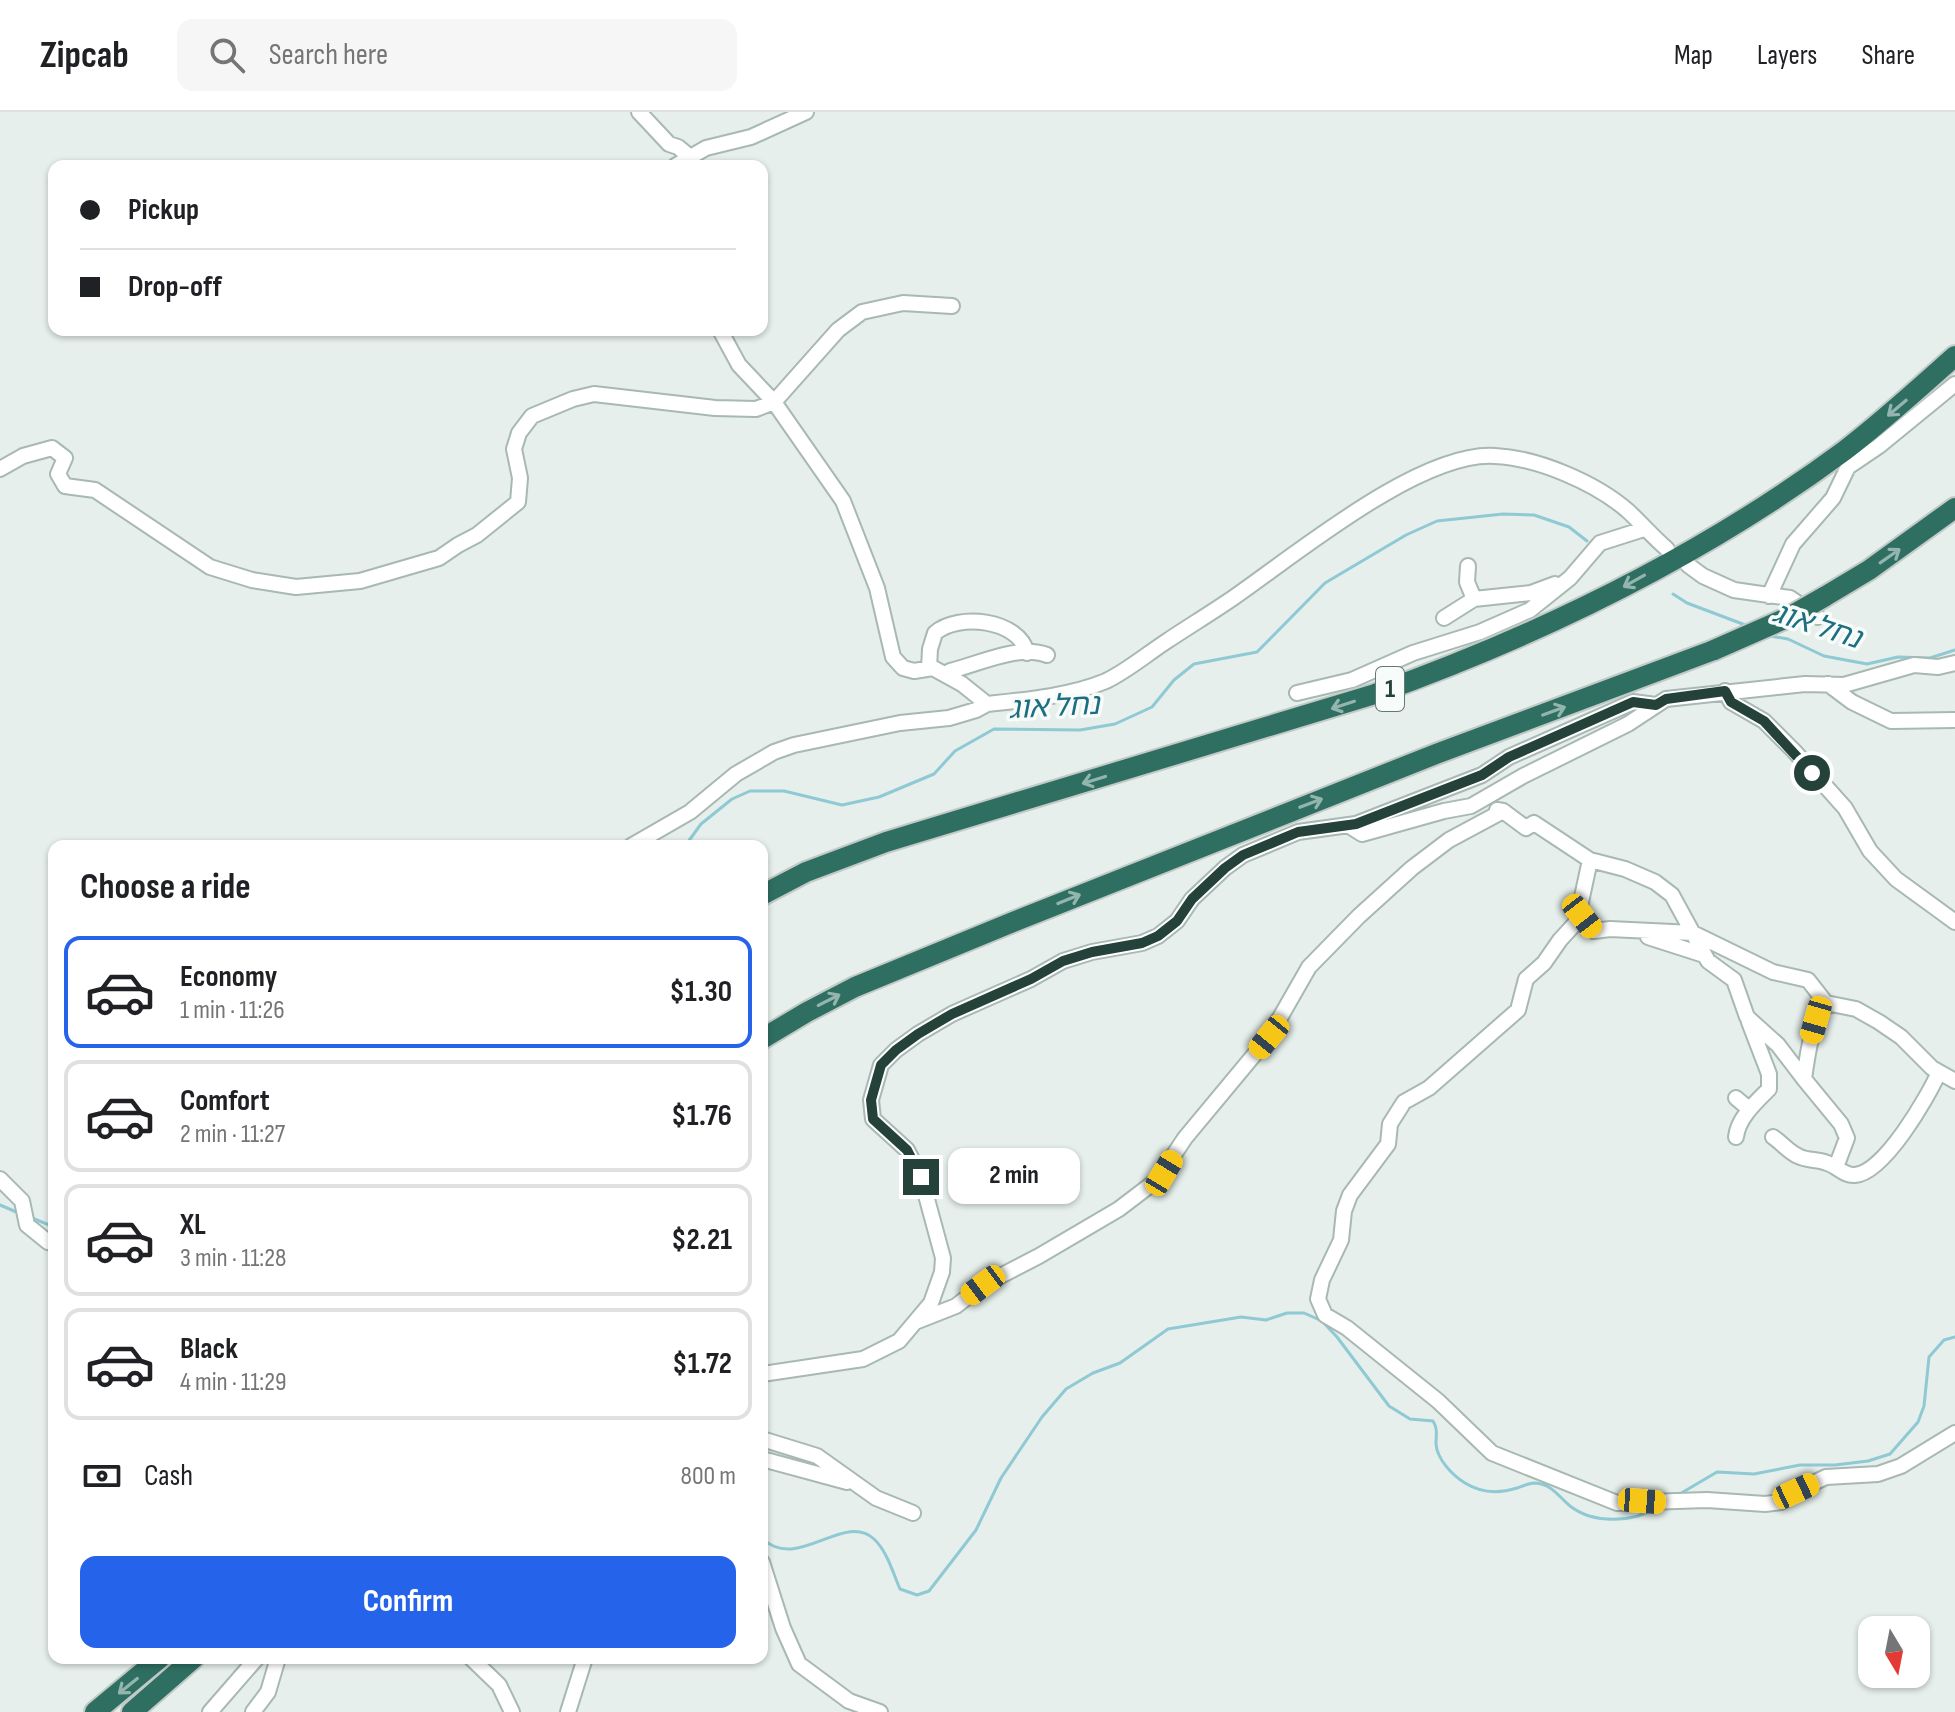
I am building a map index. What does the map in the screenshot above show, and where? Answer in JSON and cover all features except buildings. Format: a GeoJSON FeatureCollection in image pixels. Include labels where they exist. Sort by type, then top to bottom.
{"type":"FeatureCollection","features":[{"type":"Feature","properties":{"kind":"highway","name":"1"},"geometry":{"type":"LineString","coordinates":[[768,892],[806,872],[886,842],[1362,699],[1429,675],[1547,625],[1671,561],[1804,479],[1898,407],[1955,356]]}},
{"type":"Feature","properties":{"kind":"highway"},"geometry":{"type":"LineString","coordinates":[[768,1035],[855,987],[1013,922],[1407,765],[1821,607],[1955,508]]}},
{"type":"Feature","properties":{"kind":"highway"},"geometry":{"type":"LineString","coordinates":[[95,1712],[153,1664]]}},
{"type":"Feature","properties":{"kind":"highway"},"geometry":{"type":"LineString","coordinates":[[132,1712],[187,1664]]}},
{"type":"Feature","properties":{"kind":"street"},"geometry":{"type":"LineString","coordinates":[[639,112],[669,144],[690,157]]}},
{"type":"Feature","properties":{"kind":"street"},"geometry":{"type":"LineString","coordinates":[[685,160],[706,148],[751,137],[806,112]]}},
{"type":"Feature","properties":{"kind":"street"},"geometry":{"type":"LineString","coordinates":[[0,469],[23,456],[52,448],[65,458],[58,474],[65,486],[95,490],[210,567],[252,580],[296,587],[360,581],[439,558],[477,535],[518,502],[520,478],[514,449],[519,433],[532,416],[594,394],[739,410],[756,409],[774,402],[838,330],[862,312],[903,303],[952,306]]}},
{"type":"Feature","properties":{"kind":"street"},"geometry":{"type":"LineString","coordinates":[[723,336],[739,365],[774,402],[843,501],[877,588],[893,657],[903,668],[914,671],[933,668],[987,704]]}},
{"type":"Feature","properties":{"kind":"street"},"geometry":{"type":"LineString","coordinates":[[1769,596],[1793,544],[1833,498],[1848,467],[1879,446],[1955,384]]}},
{"type":"Feature","properties":{"kind":"street"},"geometry":{"type":"LineString","coordinates":[[641,840],[690,812],[736,774],[774,752],[794,745],[900,723],[949,718],[987,704],[1020,701],[1107,680],[1380,497],[1426,472],[1468,459],[1494,456],[1521,460],[1582,480],[1626,510],[1667,549]]}},
{"type":"Feature","properties":{"kind":"street"},"geometry":{"type":"LineString","coordinates":[[1297,693],[1352,680],[1413,653],[1480,632],[1530,610],[1570,578],[1600,543],[1644,529]]}},
{"type":"Feature","properties":{"kind":"street"},"geometry":{"type":"LineString","coordinates":[[1688,565],[1703,576],[1734,590],[1790,598],[1821,607]]}},
{"type":"Feature","properties":{"kind":"street"},"geometry":{"type":"LineString","coordinates":[[1468,566],[1467,582],[1474,599]]}},
{"type":"Feature","properties":{"kind":"street"},"geometry":{"type":"LineString","coordinates":[[1444,618],[1474,599],[1531,593],[1570,578]]}},
{"type":"Feature","properties":{"kind":"street"},"geometry":{"type":"LineString","coordinates":[[929,668],[935,633],[953,622],[995,625],[1018,636],[1025,644],[1027,653]]}},
{"type":"Feature","properties":{"kind":"street"},"geometry":{"type":"LineString","coordinates":[[947,675],[950,671],[1001,656],[1027,653],[1047,655]]}},
{"type":"Feature","properties":{"kind":"street"},"geometry":{"type":"LineString","coordinates":[[1471,806],[1523,776],[1628,724],[1666,699],[1805,684],[1844,685],[1914,665],[1938,667],[1955,663]]}},
{"type":"Feature","properties":{"kind":"street"},"geometry":{"type":"LineString","coordinates":[[1828,684],[1852,702],[1891,721],[1955,720]]}},
{"type":"Feature","properties":{"kind":"street"},"geometry":{"type":"LineString","coordinates":[[1725,691],[1731,702],[1764,721],[1794,751],[1845,808],[1870,851],[1896,879],[1955,922]]}},
{"type":"Feature","properties":{"kind":"street"},"geometry":{"type":"LineString","coordinates":[[768,1373],[863,1359],[899,1341],[917,1322],[936,1292],[943,1258],[917,1166],[907,1150],[873,1119],[871,1100],[881,1065],[896,1050],[952,1014],[1031,979],[1063,961],[1142,943],[1158,936],[1177,921],[1192,899],[1243,855],[1298,832],[1348,825],[1482,775],[1509,757],[1633,702],[1656,705]]}},
{"type":"Feature","properties":{"kind":"street"},"geometry":{"type":"LineString","coordinates":[[1348,825],[1362,834],[1471,806],[1503,811],[1526,828],[1534,823],[1590,860],[1625,869],[1655,882],[1672,895],[1708,961],[1734,980],[1769,1074],[1769,1089],[1749,1109],[1737,1128],[1736,1137]]}},
{"type":"Feature","properties":{"kind":"street"},"geometry":{"type":"LineString","coordinates":[[917,1322],[956,1306],[983,1285],[1119,1209],[1157,1180],[1185,1138],[1269,1037],[1309,967],[1412,868],[1449,840],[1503,811]]}},
{"type":"Feature","properties":{"kind":"street"},"geometry":{"type":"LineString","coordinates":[[1590,860],[1579,911],[1594,931],[1693,933],[1773,972],[1808,980],[1826,1003],[1856,1009],[1879,1022],[1901,1037],[1932,1068],[1955,1081]]}},
{"type":"Feature","properties":{"kind":"street"},"geometry":{"type":"LineString","coordinates":[[1582,916],[1544,963],[1526,979],[1518,1010],[1429,1088],[1404,1102],[1390,1124],[1388,1144],[1350,1195],[1344,1211],[1341,1240],[1322,1280],[1318,1299],[1325,1315],[1347,1328],[1438,1401],[1492,1453],[1617,1503],[1707,1500],[1765,1504],[1781,1502],[1826,1477],[1878,1474],[1901,1466],[1955,1433]]}},
{"type":"Feature","properties":{"kind":"street"},"geometry":{"type":"LineString","coordinates":[[1633,931],[1704,955]]}},
{"type":"Feature","properties":{"kind":"street"},"geometry":{"type":"LineString","coordinates":[[1804,1079],[1810,1039],[1826,1003]]}},
{"type":"Feature","properties":{"kind":"street"},"geometry":{"type":"LineString","coordinates":[[1747,1017],[1778,1045],[1841,1124],[1847,1138],[1836,1167]]}},
{"type":"Feature","properties":{"kind":"street"},"geometry":{"type":"LineString","coordinates":[[1773,1137],[1794,1154],[1827,1162],[1854,1175],[1869,1170],[1880,1161],[1930,1093],[1939,1072]]}},
{"type":"Feature","properties":{"kind":"street"},"geometry":{"type":"LineString","coordinates":[[1736,1098],[1749,1109]]}},
{"type":"Feature","properties":{"kind":"street"},"geometry":{"type":"LineString","coordinates":[[0,1179],[22,1201],[27,1225],[48,1242]]}},
{"type":"Feature","properties":{"kind":"street"},"geometry":{"type":"LineString","coordinates":[[768,1441],[817,1456],[876,1498],[913,1513]]}},
{"type":"Feature","properties":{"kind":"street"},"geometry":{"type":"LineString","coordinates":[[768,1460],[834,1477],[866,1490]]}},
{"type":"Feature","properties":{"kind":"street"},"geometry":{"type":"LineString","coordinates":[[768,1581],[783,1628],[799,1664],[849,1701],[880,1712]]}},
{"type":"Feature","properties":{"kind":"street"},"geometry":{"type":"LineString","coordinates":[[210,1712],[252,1664]]}},
{"type":"Feature","properties":{"kind":"street"},"geometry":{"type":"LineString","coordinates":[[253,1712],[268,1692],[276,1664]]}},
{"type":"Feature","properties":{"kind":"street"},"geometry":{"type":"LineString","coordinates":[[477,1664],[499,1685],[512,1712]]}},
{"type":"Feature","properties":{"kind":"street"},"geometry":{"type":"LineString","coordinates":[[568,1712],[583,1664]]}},
{"type":"Feature","properties":{"kind":"waterway","name":"נחל אוג"},"geometry":{"type":"LineString","coordinates":[[689,840],[701,824],[732,799],[750,791],[784,791],[842,805],[879,797],[934,774],[955,751],[994,729],[1080,730],[1115,724],[1152,707],[1174,680],[1194,664],[1257,652],[1325,583],[1406,535],[1437,521],[1503,514],[1534,515],[1569,527],[1587,541]]}},
{"type":"Feature","properties":{"kind":"waterway","name":"נחל אוג"},"geometry":{"type":"LineString","coordinates":[[1673,594],[1687,603],[1748,626]]}},
{"type":"Feature","properties":{"kind":"waterway","name":"נחל אוג"},"geometry":{"type":"LineString","coordinates":[[1770,636],[1788,639],[1824,656],[1867,664],[1898,657],[1930,658],[1955,650]]}},
{"type":"Feature","properties":{"kind":"waterway","name":"נחל אוג"},"geometry":{"type":"LineString","coordinates":[[0,1205],[21,1214]]}},
{"type":"Feature","properties":{"kind":"waterway","name":"נחל אוג"},"geometry":{"type":"LineString","coordinates":[[32,1218],[48,1225]]}},
{"type":"Feature","properties":{"kind":"waterway"},"geometry":{"type":"LineString","coordinates":[[768,1542],[776,1547],[790,1549],[849,1532],[862,1532],[874,1539],[883,1550],[900,1589],[917,1595],[929,1591],[976,1530],[1001,1478],[1042,1417],[1066,1389],[1093,1373],[1120,1363],[1168,1329],[1241,1317],[1266,1320],[1287,1313],[1304,1313],[1322,1321],[1389,1406],[1410,1419],[1433,1421],[1437,1450],[1442,1461],[1465,1483],[1483,1491],[1496,1492],[1541,1484],[1579,1512],[1601,1518],[1637,1516],[1657,1507]]}},
{"type":"Feature","properties":{"kind":"waterway"},"geometry":{"type":"LineString","coordinates":[[1678,1495],[1717,1472],[1754,1474],[1800,1465],[1868,1461],[1890,1454],[1918,1422],[1924,1406],[1929,1357],[1944,1340],[1955,1337]]}},
{"type":"Feature","properties":{"kind":"route"},"geometry":{"type":"LineString","coordinates":[[921,1177],[907,1150],[873,1119],[871,1100],[875,1082],[881,1065],[896,1050],[952,1014],[1031,979],[1063,961],[1142,943],[1158,936],[1177,921],[1192,899],[1243,855],[1298,832],[1356,824],[1482,775],[1509,757],[1633,702],[1656,705],[1666,699],[1725,691],[1731,702],[1764,721],[1812,773]]}}]}
